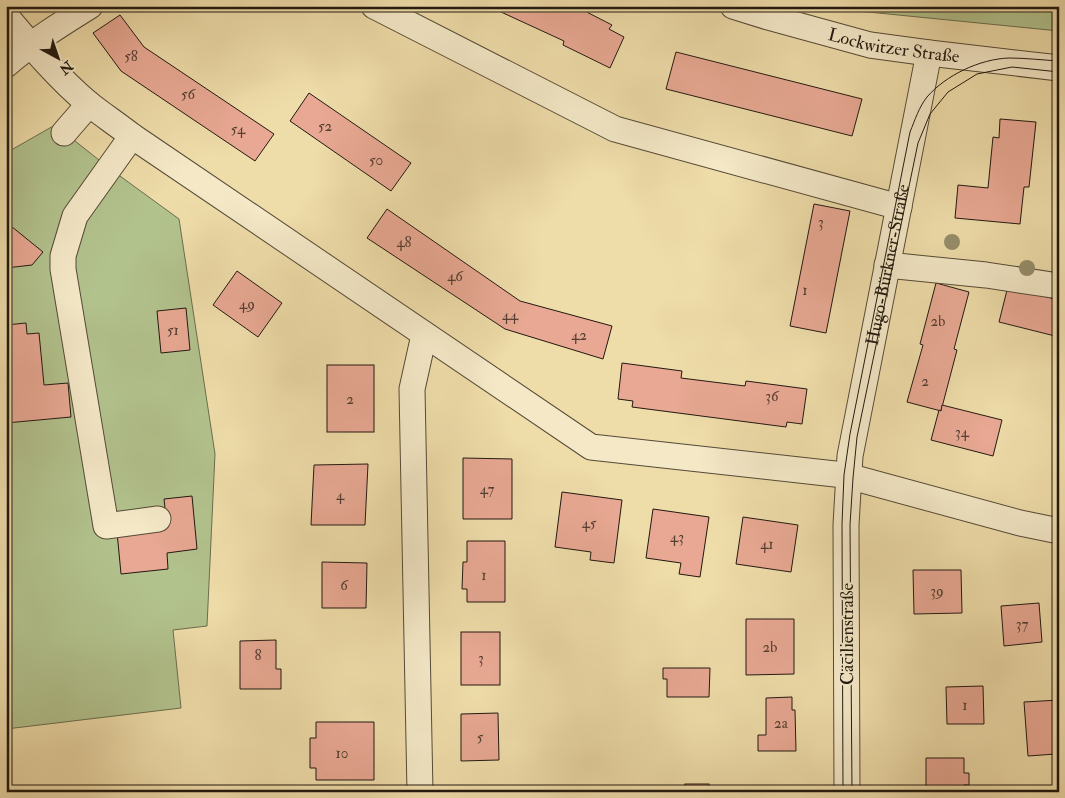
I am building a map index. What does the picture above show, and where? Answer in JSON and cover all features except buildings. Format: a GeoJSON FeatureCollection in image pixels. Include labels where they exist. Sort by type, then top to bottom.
{"type":"FeatureCollection","features":[{"type":"Feature","properties":{"kind":"street"},"geometry":{"type":"LineString","coordinates":[[6,65],[30,45],[90,6]]}},
{"type":"Feature","properties":{"kind":"street"},"geometry":{"type":"LineString","coordinates":[[374,6],[615,129],[899,207]]}},
{"type":"Feature","properties":{"kind":"street","name":"Lockwitzer Straße"},"geometry":{"type":"LineString","coordinates":[[733,6],[870,45],[1059,68]]}},
{"type":"Feature","properties":{"kind":"street"},"geometry":{"type":"LineString","coordinates":[[6,16],[30,45],[69,86],[89,104],[132,136],[591,447],[848,477],[1020,523],[1059,531]]}},
{"type":"Feature","properties":{"kind":"street","name":"Hugo-Bürkner-Straße"},"geometry":{"type":"LineString","coordinates":[[848,477],[854,435],[929,53]]}},
{"type":"Feature","properties":{"kind":"street"},"geometry":{"type":"LineString","coordinates":[[64,133],[89,104]]}},
{"type":"Feature","properties":{"kind":"street"},"geometry":{"type":"LineString","coordinates":[[132,136],[76,216],[63,256],[63,269],[106,526],[158,520]]}},
{"type":"Feature","properties":{"kind":"street"},"geometry":{"type":"LineString","coordinates":[[887,265],[986,275],[1059,286]]}},
{"type":"Feature","properties":{"kind":"street"},"geometry":{"type":"LineString","coordinates":[[420,792],[412,389],[424,335]]}},
{"type":"Feature","properties":{"kind":"street","name":"Cäcilienstraße"},"geometry":{"type":"LineString","coordinates":[[847,792],[846,525],[848,477]]}},
{"type":"Feature","properties":{"kind":"green space"},"geometry":{"type":"Polygon","coordinates":[[[834,6],[1059,6],[1059,31],[848,10],[834,6]]]}},
{"type":"Feature","properties":{"kind":"green space"},"geometry":{"type":"Polygon","coordinates":[[[55,125],[109,168],[179,219],[215,454],[207,626],[173,630],[181,708],[6,729],[6,153],[55,125]]]}},
{"type":"Feature","properties":{"kind":"tram line"},"geometry":{"type":"LineString","coordinates":[[843,792],[842,524],[844,475],[850,434],[910,132],[919,109],[927,97],[944,82],[964,70],[998,59],[1059,61]]}},
{"type":"Feature","properties":{"kind":"tram line"},"geometry":{"type":"LineString","coordinates":[[852,792],[850,525],[857,437],[918,143],[930,114],[948,92],[977,74],[1012,67],[1059,72]]}}]}
